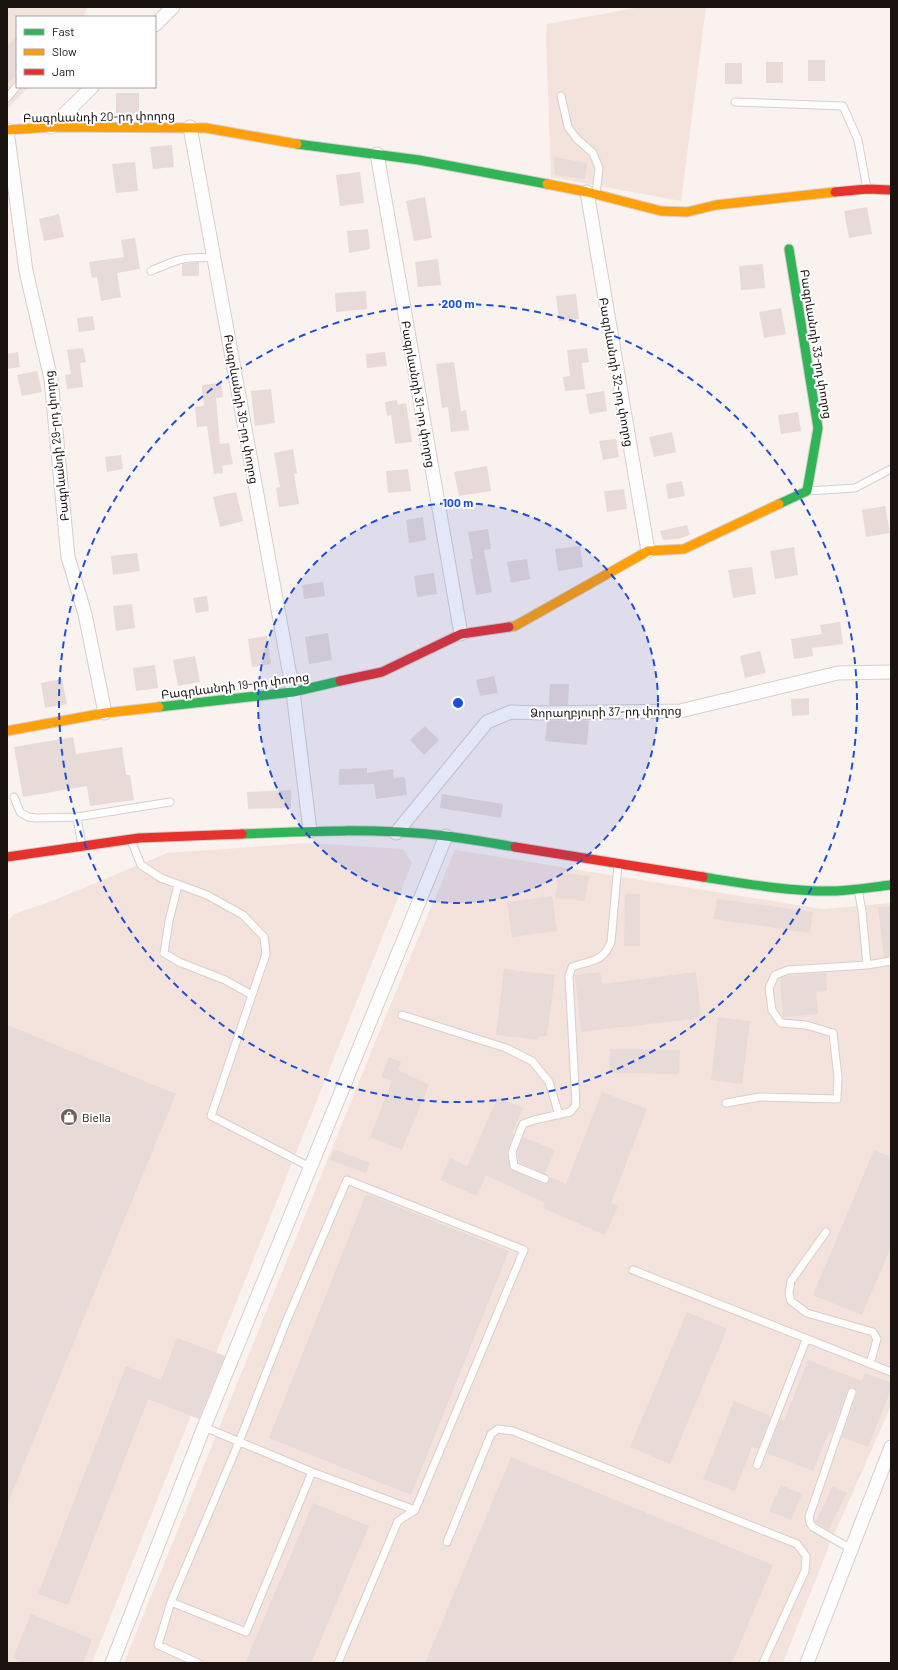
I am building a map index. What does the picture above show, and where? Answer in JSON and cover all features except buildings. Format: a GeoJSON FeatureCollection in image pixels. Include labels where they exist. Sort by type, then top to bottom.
{"type":"FeatureCollection","features":[{"type":"Feature","properties":{"kind":"street"},"geometry":{"type":"LineString","coordinates":[[156,24],[173,7]]}},
{"type":"Feature","properties":{"kind":"street"},"geometry":{"type":"LineString","coordinates":[[51,127],[91,88]]}},
{"type":"Feature","properties":{"kind":"street","name":"Բագրևանդի 20-րդ փողոց"},"geometry":{"type":"LineString","coordinates":[[7,130],[51,127],[206,128],[306,146],[419,160],[591,193],[661,211],[687,212],[716,205],[867,189],[891,190]]}},
{"type":"Feature","properties":{"kind":"street","name":"Բագրևանդի 30-րդ փողոց"},"geometry":{"type":"LineString","coordinates":[[190,127],[293,692],[310,831]]}},
{"type":"Feature","properties":{"kind":"street","name":"Բագրևանդի 29-րդ փողոց"},"geometry":{"type":"LineString","coordinates":[[7,130],[26,271],[50,379],[68,557],[86,614],[105,714]]}},
{"type":"Feature","properties":{"kind":"street","name":"Բագրևանդի 31-րդ փողոց"},"geometry":{"type":"LineString","coordinates":[[377,154],[461,634]]}},
{"type":"Feature","properties":{"kind":"street","name":"Բագրևանդի 32-րդ փողոց"},"geometry":{"type":"LineString","coordinates":[[591,193],[648,551]]}},
{"type":"Feature","properties":{"kind":"street","name":"Բագրևանդի 33-րդ փողոց"},"geometry":{"type":"LineString","coordinates":[[789,249],[818,428],[807,491]]}},
{"type":"Feature","properties":{"kind":"street","name":"Բագրևանդի 19-րդ փողոց"},"geometry":{"type":"LineString","coordinates":[[7,731],[105,714],[293,692],[382,672],[461,634],[515,626],[648,551],[684,549],[807,491]]}},
{"type":"Feature","properties":{"kind":"street","name":"Ձորաղբյուրի 37-րդ փողոց"},"geometry":{"type":"LineString","coordinates":[[396,833],[487,722],[511,712],[680,711],[838,673],[891,672]]}},
{"type":"Feature","properties":{"kind":"street"},"geometry":{"type":"LineString","coordinates":[[7,857],[131,839],[310,831],[396,833],[446,836],[751,885],[802,890],[837,891],[891,885]]}},
{"type":"Feature","properties":{"kind":"street"},"geometry":{"type":"LineString","coordinates":[[112,1663],[204,1427],[446,836]]}},
{"type":"Feature","properties":{"kind":"street"},"geometry":{"type":"LineString","coordinates":[[807,1663],[890,1451]]}},
{"type":"Feature","properties":{"kind":"lane"},"geometry":{"type":"LineString","coordinates":[[7,98],[16,87]]}},
{"type":"Feature","properties":{"kind":"lane"},"geometry":{"type":"LineString","coordinates":[[561,96],[568,127],[577,139],[593,153],[599,168],[591,193]]}},
{"type":"Feature","properties":{"kind":"lane"},"geometry":{"type":"LineString","coordinates":[[735,102],[843,106],[858,140],[867,189]]}},
{"type":"Feature","properties":{"kind":"lane"},"geometry":{"type":"LineString","coordinates":[[151,271],[179,259],[192,257],[214,258]]}},
{"type":"Feature","properties":{"kind":"lane"},"geometry":{"type":"LineString","coordinates":[[807,491],[855,488],[891,469]]}},
{"type":"Feature","properties":{"kind":"lane"},"geometry":{"type":"LineString","coordinates":[[14,797],[20,812],[28,817],[36,818],[77,817],[170,802]]}},
{"type":"Feature","properties":{"kind":"lane"},"geometry":{"type":"LineString","coordinates":[[77,817],[82,846]]}},
{"type":"Feature","properties":{"kind":"lane"},"geometry":{"type":"LineString","coordinates":[[131,839],[140,865],[160,878],[207,895],[243,915],[264,937],[266,954],[211,1116],[310,1167]]}},
{"type":"Feature","properties":{"kind":"lane"},"geometry":{"type":"LineString","coordinates":[[545,1179],[514,1166],[512,1152],[523,1124],[570,1112],[576,1105],[569,976],[572,967],[601,958],[608,951],[611,942],[618,864]]}},
{"type":"Feature","properties":{"kind":"lane"},"geometry":{"type":"LineString","coordinates":[[178,885],[168,921],[164,953],[179,962],[225,980],[252,995]]}},
{"type":"Feature","properties":{"kind":"lane"},"geometry":{"type":"LineString","coordinates":[[858,889],[862,911],[867,965]]}},
{"type":"Feature","properties":{"kind":"lane"},"geometry":{"type":"LineString","coordinates":[[726,1103],[760,1098],[837,1099],[838,1078],[833,1033],[806,1025],[781,1022],[772,1010],[769,988],[775,975],[788,970],[867,965],[891,961]]}},
{"type":"Feature","properties":{"kind":"lane"},"geometry":{"type":"LineString","coordinates":[[402,1015],[506,1048],[532,1061],[549,1082],[559,1115]]}},
{"type":"Feature","properties":{"kind":"lane"},"geometry":{"type":"LineString","coordinates":[[198,1663],[158,1645],[171,1602],[239,1442],[286,1322],[347,1180],[524,1250],[415,1510],[398,1520],[338,1663]]}},
{"type":"Feature","properties":{"kind":"lane"},"geometry":{"type":"LineString","coordinates":[[826,1232],[791,1281],[789,1294],[791,1301],[807,1314],[873,1332],[877,1338],[870,1364]]}},
{"type":"Feature","properties":{"kind":"lane"},"geometry":{"type":"LineString","coordinates":[[633,1270],[806,1340],[891,1372]]}},
{"type":"Feature","properties":{"kind":"lane"},"geometry":{"type":"LineString","coordinates":[[757,1465],[806,1340]]}},
{"type":"Feature","properties":{"kind":"lane"},"geometry":{"type":"LineString","coordinates":[[851,1549],[813,1527],[810,1524],[809,1517],[852,1392]]}},
{"type":"Feature","properties":{"kind":"lane"},"geometry":{"type":"LineString","coordinates":[[204,1427],[312,1472],[415,1510]]}},
{"type":"Feature","properties":{"kind":"lane"},"geometry":{"type":"LineString","coordinates":[[447,1542],[492,1434],[498,1429],[513,1430],[797,1544],[806,1556],[805,1571],[763,1663]]}},
{"type":"Feature","properties":{"kind":"lane"},"geometry":{"type":"LineString","coordinates":[[171,1602],[246,1632],[312,1472]]}},
{"type":"Feature","properties":{"kind":"shaded area"},"geometry":{"type":"Polygon","coordinates":[[[7,7],[87,7],[84,16],[16,16],[16,88],[28,88],[7,109],[7,7]]]}},
{"type":"Feature","properties":{"kind":"shaded area"},"geometry":{"type":"Polygon","coordinates":[[[641,7],[706,7],[681,201],[551,177],[546,39],[547,24],[641,7]]]}},
{"type":"Feature","properties":{"kind":"shaded area"},"geometry":{"type":"Polygon","coordinates":[[[307,843],[403,849],[412,863],[92,1663],[7,1663],[7,922],[14,914],[52,901],[167,853],[307,843]]]}},
{"type":"Feature","properties":{"kind":"shaded area"},"geometry":{"type":"Polygon","coordinates":[[[455,850],[822,909],[891,903],[891,1406],[829,1546],[783,1663],[124,1663],[382,1025],[455,850]]]}},
{"type":"Feature","properties":{"kind":"traffic: fast"},"geometry":{"type":"LineString","coordinates":[[297,144],[419,160],[547,184]]}},
{"type":"Feature","properties":{"kind":"traffic: fast"},"geometry":{"type":"LineString","coordinates":[[779,504],[807,491],[818,428],[789,249]]}},
{"type":"Feature","properties":{"kind":"traffic: fast"},"geometry":{"type":"LineString","coordinates":[[159,707],[293,692],[340,681]]}},
{"type":"Feature","properties":{"kind":"traffic: fast"},"geometry":{"type":"LineString","coordinates":[[242,834],[318,831],[421,833],[515,847]]}},
{"type":"Feature","properties":{"kind":"traffic: fast"},"geometry":{"type":"LineString","coordinates":[[703,877],[770,887],[819,891],[843,891],[891,885]]}},
{"type":"Feature","properties":{"kind":"traffic: slow"},"geometry":{"type":"LineString","coordinates":[[7,130],[51,127],[206,128],[297,144]]}},
{"type":"Feature","properties":{"kind":"traffic: slow"},"geometry":{"type":"LineString","coordinates":[[547,184],[587,192],[661,211],[687,212],[716,205],[835,192]]}},
{"type":"Feature","properties":{"kind":"traffic: slow"},"geometry":{"type":"LineString","coordinates":[[509,627],[515,626],[648,551],[684,549],[779,504]]}},
{"type":"Feature","properties":{"kind":"traffic: slow"},"geometry":{"type":"LineString","coordinates":[[7,731],[105,713],[159,707]]}},
{"type":"Feature","properties":{"kind":"traffic: jam"},"geometry":{"type":"LineString","coordinates":[[835,192],[867,189],[891,190]]}},
{"type":"Feature","properties":{"kind":"traffic: jam"},"geometry":{"type":"LineString","coordinates":[[340,681],[382,672],[461,634],[509,627]]}},
{"type":"Feature","properties":{"kind":"traffic: jam"},"geometry":{"type":"LineString","coordinates":[[7,857],[139,838],[242,834]]}},
{"type":"Feature","properties":{"kind":"traffic: jam"},"geometry":{"type":"LineString","coordinates":[[515,847],[703,877]]}},
{"type":"Feature","properties":{"kind":"place","name":"Biella"},"geometry":{"type":"Point","coordinates":[69,1117]}}]}
